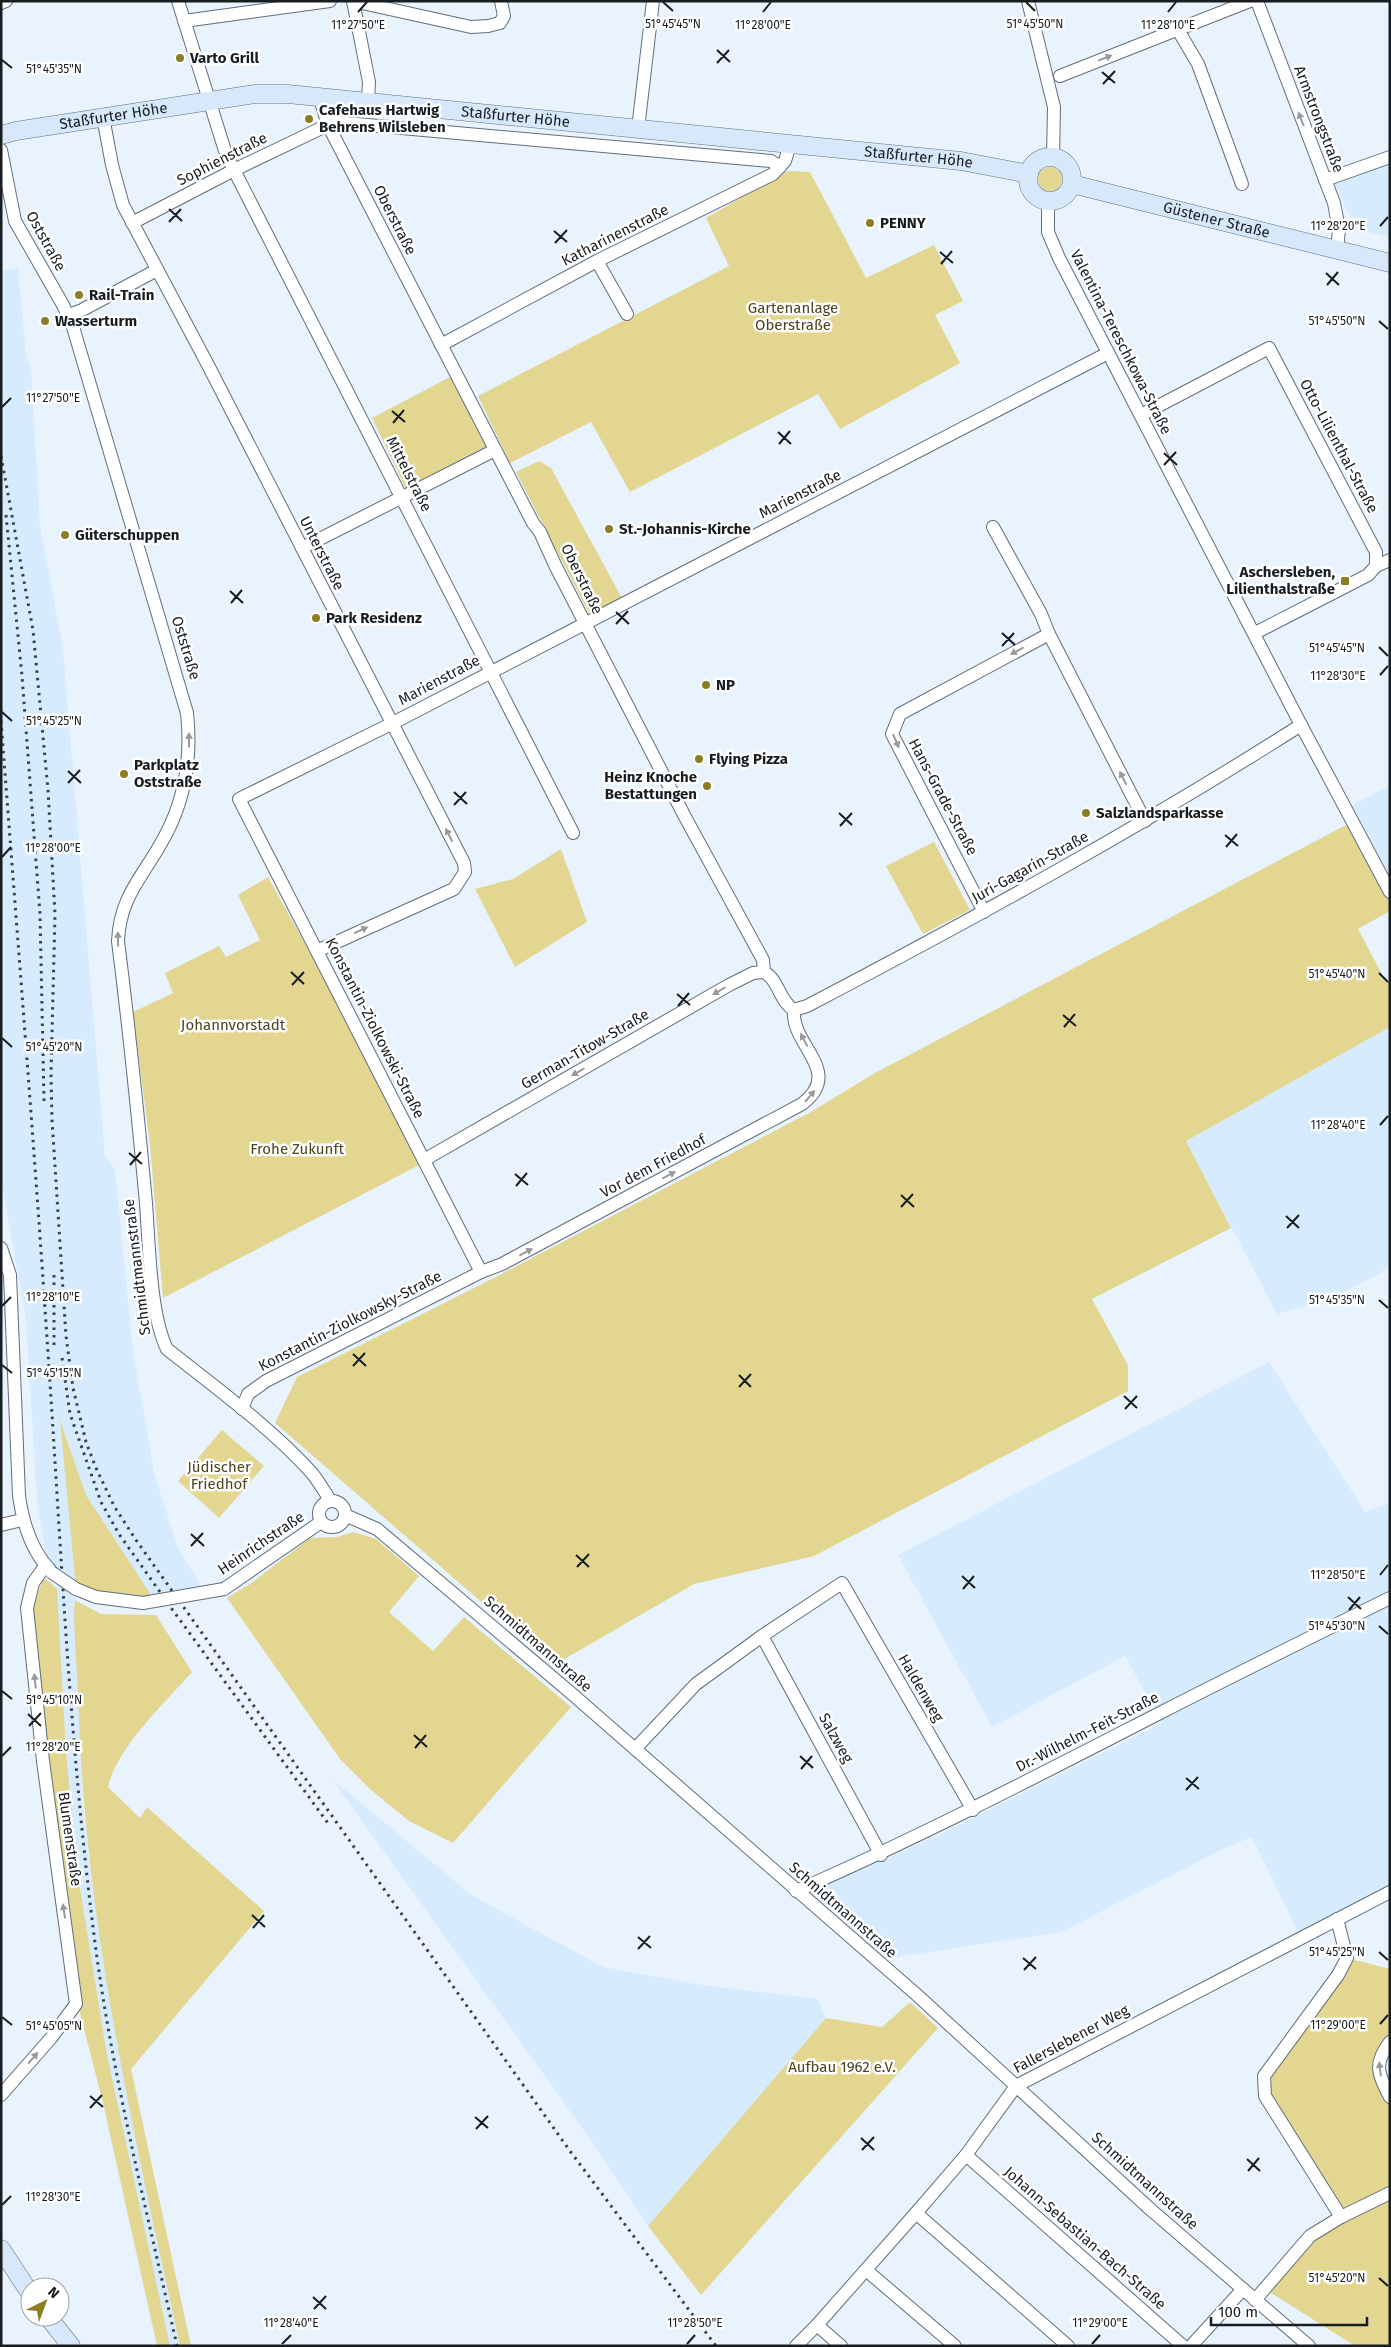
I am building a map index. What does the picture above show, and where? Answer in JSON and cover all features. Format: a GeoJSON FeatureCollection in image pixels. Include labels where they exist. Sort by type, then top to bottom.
{"type":"FeatureCollection","features":[{"type":"Feature","properties":{"kind":"main road","name":"Staßfurter Höhe"},"geometry":{"type":"LineString","coordinates":[[1,135],[103,117],[256,94],[368,101],[961,161],[1029,174]]}},
{"type":"Feature","properties":{"kind":"main road"},"geometry":{"type":"LineString","coordinates":[[1053,157],[1062,160],[1068,166],[1072,175],[1072,184],[1063,197],[1048,201],[1041,199],[1032,192],[1029,185],[1029,174],[1038,161],[1053,157]]}},
{"type":"Feature","properties":{"kind":"main road","name":"Güstener Straße"},"geometry":{"type":"LineString","coordinates":[[1072,184],[1390,263]]}},
{"type":"Feature","properties":{"kind":"main road"},"geometry":{"type":"LineString","coordinates":[[1,2249],[20,2278]]}},
{"type":"Feature","properties":{"kind":"main road"},"geometry":{"type":"LineString","coordinates":[[56,2327],[71,2346]]}},
{"type":"Feature","properties":{"kind":"street"},"geometry":{"type":"LineString","coordinates":[[1,3],[6,1]]}},
{"type":"Feature","properties":{"kind":"street","name":"Mittelstraße"},"geometry":{"type":"LineString","coordinates":[[178,1],[226,154],[403,498],[489,672],[573,833]]}},
{"type":"Feature","properties":{"kind":"street"},"geometry":{"type":"LineString","coordinates":[[184,21],[330,1]]}},
{"type":"Feature","properties":{"kind":"street"},"geometry":{"type":"LineString","coordinates":[[368,101],[369,82],[353,1],[471,26],[500,22],[504,16],[501,1]]}},
{"type":"Feature","properties":{"kind":"street"},"geometry":{"type":"LineString","coordinates":[[638,129],[652,1]]}},
{"type":"Feature","properties":{"kind":"street"},"geometry":{"type":"LineString","coordinates":[[1028,1],[1054,107],[1053,157]]}},
{"type":"Feature","properties":{"kind":"street"},"geometry":{"type":"LineString","coordinates":[[1060,76],[1250,1]]}},
{"type":"Feature","properties":{"kind":"street","name":"Armstrongstraße"},"geometry":{"type":"LineString","coordinates":[[1257,1],[1325,180],[1338,221],[1339,238],[1337,251]]}},
{"type":"Feature","properties":{"kind":"street"},"geometry":{"type":"LineString","coordinates":[[1178,30],[1198,64],[1242,184]]}},
{"type":"Feature","properties":{"kind":"street","name":"Oberstraße"},"geometry":{"type":"LineString","coordinates":[[323,97],[322,105],[328,125],[533,524],[552,554],[556,567],[684,814],[763,960],[764,972],[773,979],[785,1002],[794,1010],[794,1022],[818,1069]]}},
{"type":"Feature","properties":{"kind":"street","name":"Unterstraße"},"geometry":{"type":"LineString","coordinates":[[103,117],[114,173],[123,205],[464,864],[465,872],[454,888],[317,951]]}},
{"type":"Feature","properties":{"kind":"street","name":"Staßfurter Höhe"},"geometry":{"type":"LineString","coordinates":[[328,125],[341,122],[771,161],[780,167]]}},
{"type":"Feature","properties":{"kind":"street","name":"Sophienstraße"},"geometry":{"type":"LineString","coordinates":[[132,223],[234,170],[328,125]]}},
{"type":"Feature","properties":{"kind":"street"},"geometry":{"type":"LineString","coordinates":[[780,167],[787,156],[790,144]]}},
{"type":"Feature","properties":{"kind":"street","name":"Oststraße"},"geometry":{"type":"LineString","coordinates":[[1,150],[15,221],[69,315],[166,636],[187,713],[188,761],[182,795],[169,828],[128,896],[118,923],[118,941],[124,987]]}},
{"type":"Feature","properties":{"kind":"street"},"geometry":{"type":"LineString","coordinates":[[1325,180],[1390,157]]}},
{"type":"Feature","properties":{"kind":"street","name":"Katharinenstraße"},"geometry":{"type":"LineString","coordinates":[[441,345],[597,261],[773,174],[780,167]]}},
{"type":"Feature","properties":{"kind":"street","name":"Valentina-Tereschkowa-Straße"},"geometry":{"type":"LineString","coordinates":[[1048,201],[1048,230],[1052,244],[1301,725],[1390,892]]}},
{"type":"Feature","properties":{"kind":"street"},"geometry":{"type":"LineString","coordinates":[[597,261],[627,314]]}},
{"type":"Feature","properties":{"kind":"street"},"geometry":{"type":"LineString","coordinates":[[69,315],[157,270]]}},
{"type":"Feature","properties":{"kind":"street","name":"Otto-Lilienthal-Straße"},"geometry":{"type":"LineString","coordinates":[[1141,416],[1269,348],[1376,552],[1376,566]]}},
{"type":"Feature","properties":{"kind":"street","name":"Marienstraße"},"geometry":{"type":"LineString","coordinates":[[238,799],[391,724],[1108,353]]}},
{"type":"Feature","properties":{"kind":"street"},"geometry":{"type":"LineString","coordinates":[[302,548],[495,450]]}},
{"type":"Feature","properties":{"kind":"street"},"geometry":{"type":"LineString","coordinates":[[993,526],[1041,614],[1049,634],[1145,821]]}},
{"type":"Feature","properties":{"kind":"street"},"geometry":{"type":"LineString","coordinates":[[1255,633],[1368,575],[1376,566],[1390,560]]}},
{"type":"Feature","properties":{"kind":"street","name":"Hans-Grade-Straße"},"geometry":{"type":"LineString","coordinates":[[984,912],[892,734],[900,714],[1049,634]]}},
{"type":"Feature","properties":{"kind":"street","name":"Juri-Gagarin-Straße"},"geometry":{"type":"LineString","coordinates":[[794,1010],[807,1006],[984,912],[1145,821],[1301,725]]}},
{"type":"Feature","properties":{"kind":"street","name":"Konstantin-Ziolkowski-Straße"},"geometry":{"type":"LineString","coordinates":[[238,799],[481,1272]]}},
{"type":"Feature","properties":{"kind":"street","name":"German-Titow-Straße"},"geometry":{"type":"LineString","coordinates":[[424,1160],[729,985],[753,973],[764,972]]}},
{"type":"Feature","properties":{"kind":"street","name":"Schmidtmannstraße"},"geometry":{"type":"LineString","coordinates":[[124,987],[154,1297],[160,1336],[167,1349],[242,1409],[312,1473],[330,1500]]}},
{"type":"Feature","properties":{"kind":"street","name":"Vor dem Friedhof"},"geometry":{"type":"LineString","coordinates":[[481,1272],[502,1264],[802,1104],[814,1093],[819,1078],[818,1069]]}},
{"type":"Feature","properties":{"kind":"street","name":"Heinrichstraße"},"geometry":{"type":"LineString","coordinates":[[1,1248],[10,1275],[19,1496],[22,1520],[32,1543],[48,1569],[76,1589],[96,1597],[143,1603],[224,1589],[321,1522]]}},
{"type":"Feature","properties":{"kind":"street","name":"Konstantin-Ziolkowsky-Straße"},"geometry":{"type":"LineString","coordinates":[[242,1409],[248,1394],[266,1381],[481,1272]]}},
{"type":"Feature","properties":{"kind":"street"},"geometry":{"type":"LineString","coordinates":[[330,1500],[342,1505],[345,1515],[340,1524],[334,1527],[321,1522],[319,1510],[330,1500]]}},
{"type":"Feature","properties":{"kind":"street","name":"Schmidtmannstraße"},"geometry":{"type":"LineString","coordinates":[[345,1515],[377,1529],[635,1749],[796,1892],[917,1995],[1150,2209],[1309,2346]]}},
{"type":"Feature","properties":{"kind":"street"},"geometry":{"type":"LineString","coordinates":[[1,1525],[22,1520]]}},
{"type":"Feature","properties":{"kind":"street","name":"Blumenstraße"},"geometry":{"type":"LineString","coordinates":[[1,2095],[51,2038],[76,2004],[43,1761],[28,1608],[33,1584],[48,1569]]}},
{"type":"Feature","properties":{"kind":"street","name":"Haldenweg"},"geometry":{"type":"LineString","coordinates":[[762,1636],[842,1583],[973,1810]]}},
{"type":"Feature","properties":{"kind":"street","name":"Dr.-Wilhelm-Feit-Straße"},"geometry":{"type":"LineString","coordinates":[[796,1892],[973,1810],[1190,1697],[1390,1598]]}},
{"type":"Feature","properties":{"kind":"street"},"geometry":{"type":"LineString","coordinates":[[635,1749],[696,1684],[762,1636]]}},
{"type":"Feature","properties":{"kind":"street","name":"Salzweg"},"geometry":{"type":"LineString","coordinates":[[762,1636],[881,1854]]}},
{"type":"Feature","properties":{"kind":"street","name":"Fallerslebener Weg"},"geometry":{"type":"LineString","coordinates":[[796,2346],[866,2270],[966,2155],[1016,2086],[1390,1892]]}},
{"type":"Feature","properties":{"kind":"street"},"geometry":{"type":"LineString","coordinates":[[1337,1919],[1347,1958],[1338,1975],[1264,2076],[1264,2096],[1341,2217]]}},
{"type":"Feature","properties":{"kind":"street"},"geometry":{"type":"LineString","coordinates":[[1390,2042],[1379,2060],[1378,2071],[1390,2097]]}},
{"type":"Feature","properties":{"kind":"street","name":"Johann-Sebastian-Bach-Straße"},"geometry":{"type":"LineString","coordinates":[[966,2155],[1183,2346]]}},
{"type":"Feature","properties":{"kind":"street"},"geometry":{"type":"LineString","coordinates":[[1255,2300],[1310,2236],[1341,2217],[1390,2193]]}},
{"type":"Feature","properties":{"kind":"street"},"geometry":{"type":"LineString","coordinates":[[916,2213],[1068,2346]]}},
{"type":"Feature","properties":{"kind":"street"},"geometry":{"type":"LineString","coordinates":[[866,2270],[955,2346]]}},
{"type":"Feature","properties":{"kind":"street"},"geometry":{"type":"LineString","coordinates":[[1191,2346],[1242,2288]]}},
{"type":"Feature","properties":{"kind":"street"},"geometry":{"type":"LineString","coordinates":[[817,2325],[841,2346]]}},
{"type":"Feature","properties":{"kind":"shaded area"},"geometry":{"type":"Polygon","coordinates":[[[1390,162],[1390,238],[1369,232],[1348,213],[1335,183],[1390,162]]]}},
{"type":"Feature","properties":{"kind":"shaded area"},"geometry":{"type":"Polygon","coordinates":[[[18,268],[26,355],[31,368],[40,525],[63,649],[105,1157],[115,1169],[133,1351],[154,1472],[177,1546],[205,1593],[155,1601],[86,1495],[61,1422],[76,1589],[74,1607],[82,1792],[89,1863],[120,2058],[180,2346],[170,2346],[129,2160],[107,2055],[79,1882],[66,1752],[56,1575],[45,1550],[37,1501],[26,1320],[1,1178],[1,270],[18,268]]]}},
{"type":"Feature","properties":{"kind":"shaded area"},"geometry":{"type":"Polygon","coordinates":[[[1390,785],[1390,888],[1346,809],[1390,785]]]}},
{"type":"Feature","properties":{"kind":"shaded area"},"geometry":{"type":"Polygon","coordinates":[[[1390,1027],[1390,1268],[1332,1298],[1277,1314],[1186,1141],[1390,1027]]]}},
{"type":"Feature","properties":{"kind":"shaded area"},"geometry":{"type":"Polygon","coordinates":[[[1269,1362],[1365,1512],[1390,1503],[1390,1898],[1301,1938],[1252,1837],[1227,1847],[1061,1932],[876,1960],[797,1898],[939,1835],[1162,1723],[1125,1656],[992,1727],[898,1555],[1269,1362]]]}},
{"type":"Feature","properties":{"kind":"shaded area"},"geometry":{"type":"Polygon","coordinates":[[[332,1779],[471,1895],[603,1967],[695,1984],[818,1999],[826,2018],[648,2226],[587,2135],[332,1779]]]}},
{"type":"Feature","properties":{"kind":"green space"},"geometry":{"type":"Polygon","coordinates":[[[1050,167],[1058,171],[1062,179],[1058,187],[1050,191],[1042,187],[1038,179],[1042,171],[1050,167]]]}},
{"type":"Feature","properties":{"kind":"green space","name":"Gartenanlage Oberstraße"},"geometry":{"type":"Polygon","coordinates":[[[788,171],[810,172],[866,278],[934,245],[963,301],[935,315],[960,363],[840,429],[818,394],[630,492],[591,422],[510,463],[478,396],[729,266],[706,218],[788,171]]]}},
{"type":"Feature","properties":{"kind":"green space"},"geometry":{"type":"Polygon","coordinates":[[[450,377],[487,446],[408,493],[372,418],[450,377]]]}},
{"type":"Feature","properties":{"kind":"green space"},"geometry":{"type":"Polygon","coordinates":[[[539,461],[551,468],[623,600],[591,617],[516,472],[539,461]]]}},
{"type":"Feature","properties":{"kind":"green space"},"geometry":{"type":"Polygon","coordinates":[[[1350,823],[1390,899],[1390,911],[1358,929],[1386,982],[1390,980],[1390,1027],[1186,1141],[1231,1228],[1092,1299],[1128,1365],[1128,1391],[814,1556],[694,1584],[554,1665],[275,1423],[297,1377],[488,1281],[809,1113],[875,1073],[1350,823]]]}},
{"type":"Feature","properties":{"kind":"green space"},"geometry":{"type":"Polygon","coordinates":[[[934,842],[970,910],[923,934],[886,866],[934,842]]]}},
{"type":"Feature","properties":{"kind":"green space"},"geometry":{"type":"Polygon","coordinates":[[[561,849],[587,922],[515,967],[475,889],[513,879],[561,849]]]}},
{"type":"Feature","properties":{"kind":"green space"},"geometry":{"type":"Polygon","coordinates":[[[268,877],[357,1038],[423,1163],[163,1298],[150,1145],[133,1012],[173,993],[165,973],[219,946],[226,957],[260,940],[238,895],[268,877]]]}},
{"type":"Feature","properties":{"kind":"green space"},"geometry":{"type":"Polygon","coordinates":[[[60,1420],[86,1495],[155,1601],[76,1589],[60,1420]]]}},
{"type":"Feature","properties":{"kind":"green space","name":"Jüdischer Friedhof"},"geometry":{"type":"Polygon","coordinates":[[[222,1430],[264,1466],[219,1518],[178,1481],[222,1430]]]}},
{"type":"Feature","properties":{"kind":"green space"},"geometry":{"type":"Polygon","coordinates":[[[353,1532],[376,1539],[419,1576],[389,1612],[433,1651],[464,1617],[571,1707],[453,1843],[409,1821],[370,1789],[340,1759],[227,1598],[250,1584],[310,1538],[337,1537],[353,1532]]]}},
{"type":"Feature","properties":{"kind":"green space"},"geometry":{"type":"Polygon","coordinates":[[[46,1579],[57,1589],[66,1752],[79,1882],[107,2055],[170,2346],[157,2346],[103,2103],[76,1997],[33,1610],[42,1581],[46,1579]]]}},
{"type":"Feature","properties":{"kind":"green space"},"geometry":{"type":"Polygon","coordinates":[[[75,1600],[101,1614],[156,1615],[192,1672],[131,1741],[113,1772],[108,1787],[140,1818],[147,1807],[264,1911],[131,2069],[191,2346],[180,2346],[130,2113],[103,1957],[92,1879],[84,1800],[75,1645],[75,1600]]]}},
{"type":"Feature","properties":{"kind":"green space"},"geometry":{"type":"Polygon","coordinates":[[[1347,1958],[1390,1969],[1390,2042],[1379,2060],[1390,2097],[1390,2346],[1355,2346],[1265,2289],[1310,2236],[1340,2217],[1265,2096],[1264,2076],[1347,1958]]]}},
{"type":"Feature","properties":{"kind":"green space","name":"Aufbau 1962 e.V."},"geometry":{"type":"Polygon","coordinates":[[[910,2002],[938,2028],[701,2295],[648,2226],[826,2018],[882,2027],[910,2002]]]}},
{"type":"Feature","properties":{"kind":"railway"},"geometry":{"type":"LineString","coordinates":[[1,456],[33,630],[48,790],[55,914],[51,1074],[52,1120],[66,1336],[73,1388],[86,1442],[114,1506],[136,1540],[570,2151],[716,2346]]}},
{"type":"Feature","properties":{"kind":"railway"},"geometry":{"type":"LineString","coordinates":[[6,515],[22,676],[40,914],[44,1101]]}},
{"type":"Feature","properties":{"kind":"railway"},"geometry":{"type":"LineString","coordinates":[[1,721],[37,1195],[66,1640],[85,1855],[100,1980],[109,2032],[130,2137],[177,2346]]}},
{"type":"Feature","properties":{"kind":"railway"},"geometry":{"type":"LineString","coordinates":[[54,1275],[54,1345]]}},
{"type":"Feature","properties":{"kind":"railway"},"geometry":{"type":"LineString","coordinates":[[62,1358],[70,1414],[101,1502],[119,1534],[330,1826]]}},
{"type":"Feature","properties":{"kind":"place","name":"Varto Grill"},"geometry":{"type":"Point","coordinates":[180,58]}},
{"type":"Feature","properties":{"kind":"place","name":"Cafehaus Hartwig Behrens Wilsleben"},"geometry":{"type":"Point","coordinates":[309,119]}},
{"type":"Feature","properties":{"kind":"place","name":"PENNY"},"geometry":{"type":"Point","coordinates":[870,223]}},
{"type":"Feature","properties":{"kind":"place","name":"Rail-Train"},"geometry":{"type":"Point","coordinates":[79,295]}},
{"type":"Feature","properties":{"kind":"place","name":"Wasserturm"},"geometry":{"type":"Point","coordinates":[45,321]}},
{"type":"Feature","properties":{"kind":"place","name":"St.-Johannis-Kirche"},"geometry":{"type":"Point","coordinates":[609,529]}},
{"type":"Feature","properties":{"kind":"place","name":"Güterschuppen"},"geometry":{"type":"Point","coordinates":[65,535]}},
{"type":"Feature","properties":{"kind":"place","name":"Aschersleben, Lilienthalstraße"},"geometry":{"type":"Point","coordinates":[1345,581]}},
{"type":"Feature","properties":{"kind":"place","name":"Park Residenz"},"geometry":{"type":"Point","coordinates":[316,618]}},
{"type":"Feature","properties":{"kind":"place","name":"NP"},"geometry":{"type":"Point","coordinates":[706,685]}},
{"type":"Feature","properties":{"kind":"place","name":"Flying Pizza"},"geometry":{"type":"Point","coordinates":[699,759]}},
{"type":"Feature","properties":{"kind":"place","name":"Parkplatz Oststraße"},"geometry":{"type":"Point","coordinates":[124,774]}},
{"type":"Feature","properties":{"kind":"place","name":"Heinz Knoche Bestattungen"},"geometry":{"type":"Point","coordinates":[707,786]}},
{"type":"Feature","properties":{"kind":"place","name":"Salzlandsparkasse"},"geometry":{"type":"Point","coordinates":[1086,813]}},
{"type":"Feature","properties":{"kind":"park label","name":"Johannvorstadt"},"geometry":{"type":"Point","coordinates":[233,1025]}},
{"type":"Feature","properties":{"kind":"park label","name":"Frohe Zukunft"},"geometry":{"type":"Point","coordinates":[297,1149]}}]}
